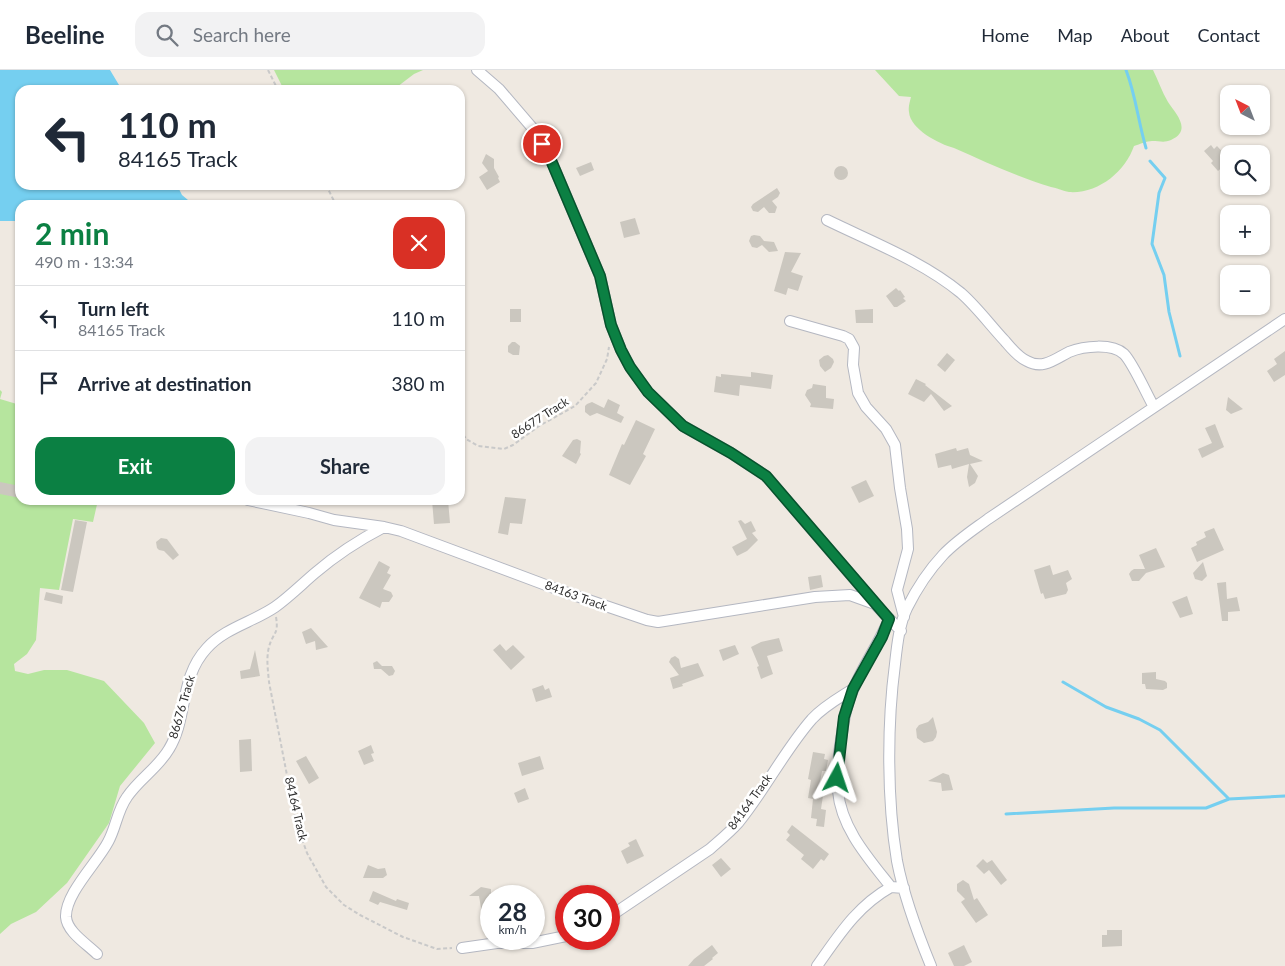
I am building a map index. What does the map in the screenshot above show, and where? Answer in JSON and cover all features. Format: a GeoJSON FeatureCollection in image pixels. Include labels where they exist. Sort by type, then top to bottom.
{"type":"FeatureCollection","features":[{"type":"Feature","properties":{"kind":"street"},"geometry":{"type":"LineString","coordinates":[[477,70],[499,89],[535,131],[550,158],[600,276],[611,325],[621,350],[630,367],[648,392],[683,426],[731,453],[766,476],[875,604]]}},
{"type":"Feature","properties":{"kind":"street"},"geometry":{"type":"LineString","coordinates":[[827,220],[922,266],[945,280],[972,304],[1015,352],[1026,361],[1041,365],[1078,349],[1109,347],[1116,349],[1126,357],[1154,407]]}},
{"type":"Feature","properties":{"kind":"street"},"geometry":{"type":"LineString","coordinates":[[931,966],[917,931],[898,862],[892,812],[890,758],[892,691],[898,642],[907,610],[920,586],[943,554],[988,519],[1285,319]]}},
{"type":"Feature","properties":{"kind":"street"},"geometry":{"type":"LineString","coordinates":[[790,321],[849,339],[854,348],[853,365],[858,393],[866,407],[886,429],[896,445],[908,550],[897,590],[904,618]]}},
{"type":"Feature","properties":{"kind":"street","name":"84163 Track"},"geometry":{"type":"LineString","coordinates":[[272,505],[334,520],[384,526],[401,531],[559,590],[647,620],[665,621],[836,595],[850,595],[875,604],[901,631]]}},
{"type":"Feature","properties":{"kind":"street"},"geometry":{"type":"LineString","coordinates":[[274,607],[342,552],[384,526]]}},
{"type":"Feature","properties":{"kind":"street","name":"86676 Track"},"geometry":{"type":"LineString","coordinates":[[97,954],[71,929],[66,918],[68,906],[74,892],[105,849],[114,832],[126,797],[161,762],[170,748],[176,736],[190,675],[199,657],[209,646],[228,632],[274,607]]}},
{"type":"Feature","properties":{"kind":"street"},"geometry":{"type":"LineString","coordinates":[[889,619],[882,637],[853,689],[844,717],[838,763],[838,793],[848,828],[891,887]]}},
{"type":"Feature","properties":{"kind":"street","name":"84164 Track"},"geometry":{"type":"LineString","coordinates":[[620,910],[723,838],[737,823],[813,718],[831,703],[853,689]]}},
{"type":"Feature","properties":{"kind":"street"},"geometry":{"type":"LineString","coordinates":[[817,966],[853,916],[881,892],[891,887],[904,888]]}},
{"type":"Feature","properties":{"kind":"street"},"geometry":{"type":"LineString","coordinates":[[462,948],[497,943],[532,943],[555,938]]}},
{"type":"Feature","properties":{"kind":"path"},"geometry":{"type":"LineString","coordinates":[[268,70],[276,85]]}},
{"type":"Feature","properties":{"kind":"path","name":"86677 Track"},"geometry":{"type":"LineString","coordinates":[[465,437],[478,446],[504,449],[513,445],[539,426],[575,406],[596,383],[607,359],[609,342]]}},
{"type":"Feature","properties":{"kind":"path","name":"84164 Track"},"geometry":{"type":"LineString","coordinates":[[274,607],[278,628],[269,646],[269,682],[296,822],[307,853],[326,886],[344,905],[360,915],[403,937],[437,949],[462,948]]}},
{"type":"Feature","properties":{"kind":"green space"},"geometry":{"type":"Polygon","coordinates":[[[274,70],[423,70],[400,85],[282,85],[274,70]]]}},
{"type":"Feature","properties":{"kind":"green space"},"geometry":{"type":"Polygon","coordinates":[[[875,70],[1153,70],[1182,126],[1177,136],[1169,141],[1150,141],[1134,146],[1130,156],[1109,180],[1080,192],[1069,192],[1014,174],[926,135],[914,124],[911,118],[909,108],[911,97],[899,96],[875,70]]]}},
{"type":"Feature","properties":{"kind":"green space"},"geometry":{"type":"Polygon","coordinates":[[[0,399],[15,404],[15,505],[97,505],[93,522],[73,519],[59,590],[40,588],[36,640],[27,654],[14,664],[15,671],[28,674],[44,670],[67,670],[104,681],[144,723],[155,743],[120,786],[109,823],[67,883],[36,912],[11,924],[0,934],[0,399]]]}},
{"type":"Feature","properties":{"kind":"water"},"geometry":{"type":"Polygon","coordinates":[[[0,70],[110,70],[119,85],[15,85],[15,190],[180,190],[188,200],[15,200],[15,221],[0,221],[0,70]]]}},
{"type":"Feature","properties":{"kind":"building"},"geometry":{"type":"Polygon","coordinates":[[[1211,145],[1214,149],[1217,146],[1220,149],[1220,169],[1218,171],[1211,163],[1213,161],[1204,151],[1211,145]]]}},
{"type":"Feature","properties":{"kind":"building"},"geometry":{"type":"Polygon","coordinates":[[[486,154],[494,159],[494,168],[500,182],[487,190],[479,177],[488,171],[482,163],[486,154]]]}},
{"type":"Feature","properties":{"kind":"building"},"geometry":{"type":"Polygon","coordinates":[[[591,162],[594,170],[580,176],[576,168],[591,162]]]}},
{"type":"Feature","properties":{"kind":"building"},"geometry":{"type":"Polygon","coordinates":[[[841,166],[846,168],[848,173],[846,178],[841,180],[836,178],[834,173],[836,168],[841,166]]]}},
{"type":"Feature","properties":{"kind":"building"},"geometry":{"type":"Polygon","coordinates":[[[777,188],[780,193],[772,201],[777,207],[775,213],[769,213],[764,207],[758,212],[753,211],[751,207],[753,204],[777,188]]]}},
{"type":"Feature","properties":{"kind":"building"},"geometry":{"type":"Polygon","coordinates":[[[635,218],[640,234],[624,238],[620,222],[635,218]]]}},
{"type":"Feature","properties":{"kind":"building"},"geometry":{"type":"Polygon","coordinates":[[[751,236],[760,236],[764,241],[774,242],[778,251],[769,252],[762,245],[757,248],[752,247],[749,241],[751,236]]]}},
{"type":"Feature","properties":{"kind":"building"},"geometry":{"type":"Polygon","coordinates":[[[785,252],[801,253],[791,272],[803,276],[798,291],[788,288],[786,295],[774,291],[785,252]]]}},
{"type":"Feature","properties":{"kind":"building"},"geometry":{"type":"Polygon","coordinates":[[[896,288],[900,290],[906,301],[894,307],[886,296],[896,288]]]}},
{"type":"Feature","properties":{"kind":"building"},"geometry":{"type":"Polygon","coordinates":[[[510,309],[521,309],[521,322],[510,322],[510,309]]]}},
{"type":"Feature","properties":{"kind":"building"},"geometry":{"type":"Polygon","coordinates":[[[873,309],[873,323],[856,323],[855,310],[873,309]]]}},
{"type":"Feature","properties":{"kind":"building"},"geometry":{"type":"Polygon","coordinates":[[[512,342],[520,346],[519,355],[513,355],[508,352],[508,346],[512,342]]]}},
{"type":"Feature","properties":{"kind":"building"},"geometry":{"type":"Polygon","coordinates":[[[1285,351],[1285,375],[1274,382],[1267,371],[1277,364],[1274,359],[1285,351]]]}},
{"type":"Feature","properties":{"kind":"building"},"geometry":{"type":"Polygon","coordinates":[[[947,353],[955,360],[945,372],[937,365],[947,353]]]}},
{"type":"Feature","properties":{"kind":"building"},"geometry":{"type":"Polygon","coordinates":[[[828,355],[834,362],[831,368],[825,372],[820,366],[819,360],[828,355]]]}},
{"type":"Feature","properties":{"kind":"building"},"geometry":{"type":"Polygon","coordinates":[[[751,372],[773,375],[771,389],[740,385],[739,396],[714,392],[716,376],[721,377],[721,374],[751,377],[751,372]]]}},
{"type":"Feature","properties":{"kind":"building"},"geometry":{"type":"Polygon","coordinates":[[[916,379],[926,384],[952,406],[944,411],[931,394],[924,402],[908,394],[916,379]]]}},
{"type":"Feature","properties":{"kind":"building"},"geometry":{"type":"Polygon","coordinates":[[[813,384],[826,386],[826,398],[834,399],[833,409],[810,407],[811,404],[805,395],[807,390],[812,388],[813,384]]]}},
{"type":"Feature","properties":{"kind":"building"},"geometry":{"type":"Polygon","coordinates":[[[1228,397],[1243,409],[1231,414],[1226,410],[1228,397]]]}},
{"type":"Feature","properties":{"kind":"building"},"geometry":{"type":"Polygon","coordinates":[[[608,399],[620,405],[617,413],[624,417],[621,423],[597,413],[590,416],[585,412],[587,404],[592,402],[604,408],[608,399]]]}},
{"type":"Feature","properties":{"kind":"building"},"geometry":{"type":"Polygon","coordinates":[[[636,420],[655,429],[643,454],[646,456],[630,485],[609,475],[622,444],[624,445],[636,420]]]}},
{"type":"Feature","properties":{"kind":"building"},"geometry":{"type":"Polygon","coordinates":[[[1215,424],[1224,447],[1202,458],[1198,449],[1212,443],[1205,428],[1215,424]]]}},
{"type":"Feature","properties":{"kind":"building"},"geometry":{"type":"Polygon","coordinates":[[[573,440],[581,441],[581,454],[576,464],[562,456],[573,440]]]}},
{"type":"Feature","properties":{"kind":"building"},"geometry":{"type":"Polygon","coordinates":[[[956,448],[957,451],[968,448],[970,455],[983,461],[970,464],[978,476],[975,483],[969,487],[967,477],[969,464],[952,469],[951,465],[938,468],[935,454],[956,448]]]}},
{"type":"Feature","properties":{"kind":"building"},"geometry":{"type":"Polygon","coordinates":[[[866,480],[874,496],[859,503],[851,487],[866,480]]]}},
{"type":"Feature","properties":{"kind":"building"},"geometry":{"type":"Polygon","coordinates":[[[0,482],[15,485],[15,497],[0,494],[0,482]]]}},
{"type":"Feature","properties":{"kind":"building"},"geometry":{"type":"Polygon","coordinates":[[[505,497],[526,499],[522,524],[510,523],[508,535],[498,533],[505,497]]]}},
{"type":"Feature","properties":{"kind":"building"},"geometry":{"type":"Polygon","coordinates":[[[432,505],[448,505],[450,523],[434,524],[432,505]]]}},
{"type":"Feature","properties":{"kind":"building"},"geometry":{"type":"Polygon","coordinates":[[[75,520],[87,522],[73,592],[61,590],[75,520]]]}},
{"type":"Feature","properties":{"kind":"building"},"geometry":{"type":"Polygon","coordinates":[[[741,520],[745,524],[751,521],[756,531],[752,533],[758,540],[747,551],[737,556],[732,547],[747,539],[738,521],[741,520]]]}},
{"type":"Feature","properties":{"kind":"building"},"geometry":{"type":"Polygon","coordinates":[[[1214,528],[1224,550],[1197,562],[1191,548],[1197,545],[1196,542],[1206,537],[1204,532],[1214,528]]]}},
{"type":"Feature","properties":{"kind":"building"},"geometry":{"type":"Polygon","coordinates":[[[161,538],[167,539],[179,555],[173,560],[164,551],[157,548],[156,542],[161,538]]]}},
{"type":"Feature","properties":{"kind":"building"},"geometry":{"type":"Polygon","coordinates":[[[1156,548],[1165,567],[1146,573],[1139,581],[1132,581],[1129,574],[1131,571],[1134,569],[1145,569],[1139,555],[1156,548]]]}},
{"type":"Feature","properties":{"kind":"building"},"geometry":{"type":"Polygon","coordinates":[[[379,561],[390,567],[387,573],[391,575],[383,589],[391,592],[393,596],[389,602],[382,602],[380,608],[359,598],[379,561]]]}},
{"type":"Feature","properties":{"kind":"building"},"geometry":{"type":"Polygon","coordinates":[[[1203,562],[1207,576],[1202,581],[1195,579],[1193,573],[1203,562]]]}},
{"type":"Feature","properties":{"kind":"building"},"geometry":{"type":"Polygon","coordinates":[[[1050,565],[1053,575],[1068,570],[1072,579],[1066,583],[1068,590],[1066,594],[1045,599],[1043,593],[1041,594],[1034,570],[1050,565]]]}},
{"type":"Feature","properties":{"kind":"building"},"geometry":{"type":"Polygon","coordinates":[[[821,575],[823,587],[810,590],[808,577],[821,575]]]}},
{"type":"Feature","properties":{"kind":"building"},"geometry":{"type":"Polygon","coordinates":[[[1226,582],[1227,599],[1237,597],[1240,611],[1228,612],[1228,621],[1222,621],[1217,583],[1226,582]]]}},
{"type":"Feature","properties":{"kind":"building"},"geometry":{"type":"Polygon","coordinates":[[[46,592],[63,596],[62,604],[44,600],[46,592]]]}},
{"type":"Feature","properties":{"kind":"building"},"geometry":{"type":"Polygon","coordinates":[[[1187,596],[1193,614],[1180,618],[1172,602],[1187,596]]]}},
{"type":"Feature","properties":{"kind":"building"},"geometry":{"type":"Polygon","coordinates":[[[311,628],[328,647],[316,650],[315,641],[306,644],[302,632],[311,628]]]}},
{"type":"Feature","properties":{"kind":"building"},"geometry":{"type":"Polygon","coordinates":[[[779,638],[783,651],[767,656],[773,674],[761,679],[757,667],[759,666],[751,647],[761,642],[779,638]]]}},
{"type":"Feature","properties":{"kind":"building"},"geometry":{"type":"Polygon","coordinates":[[[500,644],[506,651],[513,645],[525,657],[511,670],[493,650],[500,644]]]}},
{"type":"Feature","properties":{"kind":"building"},"geometry":{"type":"Polygon","coordinates":[[[735,645],[739,654],[723,661],[719,650],[735,645]]]}},
{"type":"Feature","properties":{"kind":"building"},"geometry":{"type":"Polygon","coordinates":[[[255,650],[260,676],[241,679],[240,671],[250,669],[255,650]]]}},
{"type":"Feature","properties":{"kind":"building"},"geometry":{"type":"Polygon","coordinates":[[[675,656],[679,659],[681,668],[698,663],[704,676],[673,689],[670,678],[679,675],[669,662],[675,656]]]}},
{"type":"Feature","properties":{"kind":"building"},"geometry":{"type":"Polygon","coordinates":[[[377,661],[382,666],[392,666],[395,671],[393,675],[389,676],[381,669],[374,669],[373,663],[377,661]]]}},
{"type":"Feature","properties":{"kind":"building"},"geometry":{"type":"Polygon","coordinates":[[[1156,672],[1156,679],[1165,681],[1167,688],[1163,690],[1146,689],[1145,684],[1142,684],[1142,673],[1156,672]]]}},
{"type":"Feature","properties":{"kind":"building"},"geometry":{"type":"Polygon","coordinates":[[[543,685],[545,690],[549,688],[552,697],[536,702],[532,689],[543,685]]]}},
{"type":"Feature","properties":{"kind":"building"},"geometry":{"type":"Polygon","coordinates":[[[933,717],[937,732],[936,737],[933,741],[924,743],[917,738],[916,729],[919,725],[928,722],[933,717]]]}},
{"type":"Feature","properties":{"kind":"building"},"geometry":{"type":"Polygon","coordinates":[[[251,739],[252,771],[240,772],[239,740],[251,739]]]}},
{"type":"Feature","properties":{"kind":"building"},"geometry":{"type":"Polygon","coordinates":[[[371,745],[374,753],[371,754],[374,761],[364,765],[358,751],[371,745]]]}},
{"type":"Feature","properties":{"kind":"building"},"geometry":{"type":"Polygon","coordinates":[[[813,752],[825,754],[824,759],[828,760],[826,771],[822,771],[819,788],[824,789],[821,809],[826,810],[824,827],[816,826],[817,819],[811,818],[813,799],[808,798],[811,780],[808,779],[813,752]]]}},
{"type":"Feature","properties":{"kind":"building"},"geometry":{"type":"Polygon","coordinates":[[[306,756],[319,778],[309,784],[296,761],[306,756]]]}},
{"type":"Feature","properties":{"kind":"building"},"geometry":{"type":"Polygon","coordinates":[[[540,756],[544,769],[522,776],[518,763],[540,756]]]}},
{"type":"Feature","properties":{"kind":"building"},"geometry":{"type":"Polygon","coordinates":[[[943,773],[949,775],[953,790],[942,791],[941,783],[928,781],[943,773]]]}},
{"type":"Feature","properties":{"kind":"building"},"geometry":{"type":"Polygon","coordinates":[[[525,788],[529,799],[518,803],[514,793],[525,788]]]}},
{"type":"Feature","properties":{"kind":"building"},"geometry":{"type":"Polygon","coordinates":[[[792,825],[829,854],[824,861],[821,859],[813,869],[801,859],[804,855],[786,840],[790,835],[787,832],[792,825]]]}},
{"type":"Feature","properties":{"kind":"building"},"geometry":{"type":"Polygon","coordinates":[[[636,839],[644,856],[627,864],[621,851],[630,846],[628,843],[636,839]]]}},
{"type":"Feature","properties":{"kind":"building"},"geometry":{"type":"Polygon","coordinates":[[[721,858],[731,869],[721,877],[712,865],[721,858]]]}},
{"type":"Feature","properties":{"kind":"building"},"geometry":{"type":"Polygon","coordinates":[[[983,859],[987,863],[992,860],[1007,880],[1001,885],[989,870],[984,874],[976,866],[983,859]]]}},
{"type":"Feature","properties":{"kind":"building"},"geometry":{"type":"Polygon","coordinates":[[[368,865],[378,869],[385,868],[387,875],[383,878],[363,878],[368,865]]]}},
{"type":"Feature","properties":{"kind":"building"},"geometry":{"type":"Polygon","coordinates":[[[963,880],[969,884],[974,900],[977,898],[988,915],[976,923],[961,902],[965,899],[957,891],[957,884],[963,880]]]}},
{"type":"Feature","properties":{"kind":"building"},"geometry":{"type":"Polygon","coordinates":[[[480,888],[480,902],[479,896],[469,896],[480,888]]]}},
{"type":"Feature","properties":{"kind":"building"},"geometry":{"type":"Polygon","coordinates":[[[373,891],[396,901],[397,899],[409,903],[407,910],[380,902],[378,905],[369,901],[373,891]]]}},
{"type":"Feature","properties":{"kind":"building"},"geometry":{"type":"Polygon","coordinates":[[[1107,930],[1122,930],[1122,946],[1102,947],[1102,935],[1107,935],[1107,930]]]}},
{"type":"Feature","properties":{"kind":"building"},"geometry":{"type":"Polygon","coordinates":[[[712,945],[718,953],[713,959],[704,966],[688,966],[694,959],[712,945]]]}},
{"type":"Feature","properties":{"kind":"building"},"geometry":{"type":"Polygon","coordinates":[[[964,945],[972,962],[964,966],[954,966],[948,953],[964,945]]]}},
{"type":"Feature","properties":{"kind":"waterway"},"geometry":{"type":"LineString","coordinates":[[1126,70],[1146,148]]}},
{"type":"Feature","properties":{"kind":"waterway"},"geometry":{"type":"LineString","coordinates":[[1150,161],[1165,178],[1159,193],[1152,244],[1164,275],[1169,312],[1180,356]]}},
{"type":"Feature","properties":{"kind":"waterway"},"geometry":{"type":"LineString","coordinates":[[1063,682],[1106,707],[1139,719],[1160,730],[1229,799]]}},
{"type":"Feature","properties":{"kind":"waterway"},"geometry":{"type":"LineString","coordinates":[[1006,814],[1114,808],[1206,808],[1229,799],[1285,796]]}},
{"type":"Feature","properties":{"kind":"route"},"geometry":{"type":"LineString","coordinates":[[542,144],[550,158],[600,276],[611,325],[621,350],[630,367],[648,392],[683,426],[731,453],[766,476],[889,619],[882,637],[853,689],[844,717],[837,778]]}}]}
